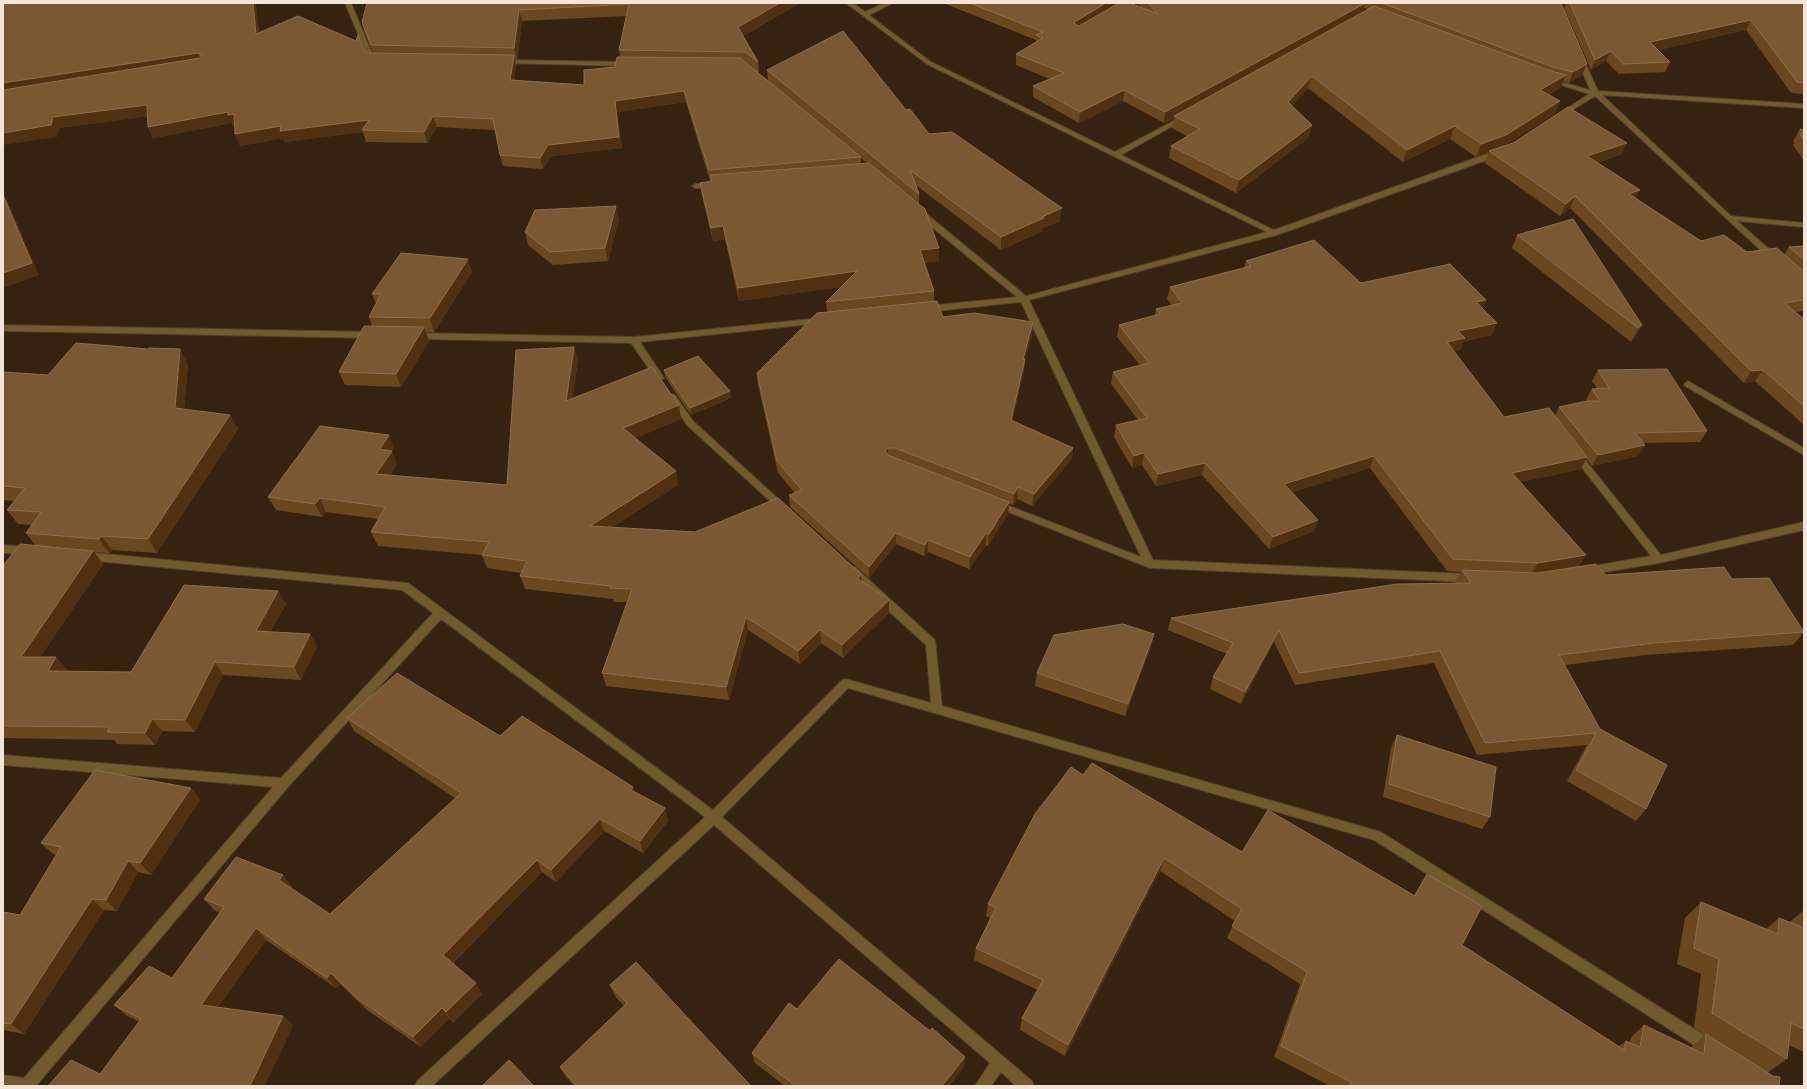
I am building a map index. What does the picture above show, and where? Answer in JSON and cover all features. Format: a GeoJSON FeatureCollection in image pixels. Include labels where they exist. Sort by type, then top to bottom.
{"type":"FeatureCollection","features":[{"type":"Feature","properties":{"kind":"street"},"geometry":{"type":"LineString","coordinates":[[348,3],[372,60],[388,60]]}},
{"type":"Feature","properties":{"kind":"street"},"geometry":{"type":"LineString","coordinates":[[849,3],[929,63],[1115,156],[1274,233]]}},
{"type":"Feature","properties":{"kind":"street"},"geometry":{"type":"LineString","coordinates":[[865,15],[890,3]]}},
{"type":"Feature","properties":{"kind":"street"},"geometry":{"type":"LineString","coordinates":[[1577,50],[1595,92],[1729,218],[1781,264]]}},
{"type":"Feature","properties":{"kind":"street"},"geometry":{"type":"LineString","coordinates":[[491,62],[641,65]]}},
{"type":"Feature","properties":{"kind":"street"},"geometry":{"type":"LineString","coordinates":[[1546,80],[1595,92],[1804,106]]}},
{"type":"Feature","properties":{"kind":"street"},"geometry":{"type":"LineString","coordinates":[[1550,122],[1595,92]]}},
{"type":"Feature","properties":{"kind":"street"},"geometry":{"type":"LineString","coordinates":[[1115,156],[1191,114]]}},
{"type":"Feature","properties":{"kind":"street"},"geometry":{"type":"LineString","coordinates":[[920,310],[1024,299],[1274,233],[1505,151]]}},
{"type":"Feature","properties":{"kind":"street"},"geometry":{"type":"LineString","coordinates":[[696,186],[720,184]]}},
{"type":"Feature","properties":{"kind":"street"},"geometry":{"type":"LineString","coordinates":[[914,207],[1024,299],[1150,564]]}},
{"type":"Feature","properties":{"kind":"street"},"geometry":{"type":"LineString","coordinates":[[1729,218],[1804,224]]}},
{"type":"Feature","properties":{"kind":"street"},"geometry":{"type":"LineString","coordinates":[[402,336],[634,340],[825,320]]}},
{"type":"Feature","properties":{"kind":"street"},"geometry":{"type":"LineString","coordinates":[[3,328],[378,335]]}},
{"type":"Feature","properties":{"kind":"street"},"geometry":{"type":"LineString","coordinates":[[634,340],[690,422],[790,514]]}},
{"type":"Feature","properties":{"kind":"street"},"geometry":{"type":"LineString","coordinates":[[1688,384],[1804,452]]}},
{"type":"Feature","properties":{"kind":"street"},"geometry":{"type":"LineString","coordinates":[[1568,444],[1660,559]]}},
{"type":"Feature","properties":{"kind":"street"},"geometry":{"type":"LineString","coordinates":[[988,501],[1150,564],[1483,578]]}},
{"type":"Feature","properties":{"kind":"street"},"geometry":{"type":"LineString","coordinates":[[1576,573],[1660,559],[1804,526]]}},
{"type":"Feature","properties":{"kind":"street"},"geometry":{"type":"LineString","coordinates":[[3,549],[34,552]]}},
{"type":"Feature","properties":{"kind":"street"},"geometry":{"type":"LineString","coordinates":[[74,555],[404,586],[714,817],[1027,1086]]}},
{"type":"Feature","properties":{"kind":"street"},"geometry":{"type":"LineString","coordinates":[[843,562],[932,643],[936,708]]}},
{"type":"Feature","properties":{"kind":"street"},"geometry":{"type":"LineString","coordinates":[[3,1082],[28,1086],[284,783],[440,613]]}},
{"type":"Feature","properties":{"kind":"street"},"geometry":{"type":"LineString","coordinates":[[422,1086],[714,817],[846,683],[1376,836],[1717,1052]]}},
{"type":"Feature","properties":{"kind":"street"},"geometry":{"type":"LineString","coordinates":[[3,760],[284,783]]}},
{"type":"Feature","properties":{"kind":"street"},"geometry":{"type":"LineString","coordinates":[[982,1086],[999,1063]]}},
{"type":"Feature","properties":{"kind":"building"},"geometry":{"type":"Polygon","coordinates":[[[14,3],[253,3],[256,34],[298,16],[356,41],[358,35],[364,50],[368,53],[514,55],[510,80],[584,85],[584,70],[615,67],[617,57],[740,58],[861,157],[709,170],[684,91],[615,101],[619,137],[548,145],[540,158],[500,155],[493,119],[433,116],[424,132],[362,130],[369,120],[280,131],[281,126],[235,134],[234,114],[228,115],[228,112],[148,127],[147,105],[53,117],[51,125],[3,133],[3,90],[200,58],[203,56],[198,53],[3,83],[3,5],[14,3]]]}},
{"type":"Feature","properties":{"kind":"building"},"geometry":{"type":"Polygon","coordinates":[[[367,3],[780,3],[738,27],[758,62],[745,52],[619,50],[629,4],[519,10],[514,48],[371,45],[362,22],[367,3]]]}},
{"type":"Feature","properties":{"kind":"building"},"geometry":{"type":"Polygon","coordinates":[[[970,3],[1106,3],[1073,23],[1079,26],[1119,3],[1130,3],[1158,14],[1148,3],[1364,4],[1165,112],[1124,90],[1080,112],[1033,86],[1064,73],[1016,54],[1043,38],[1036,35],[1043,32],[970,3]]]}},
{"type":"Feature","properties":{"kind":"building"},"geometry":{"type":"Polygon","coordinates":[[[1382,3],[1561,3],[1587,64],[1573,72],[1553,67],[1382,3]]]}},
{"type":"Feature","properties":{"kind":"building"},"geometry":{"type":"Polygon","coordinates":[[[1570,3],[1804,3],[1804,83],[1797,82],[1751,20],[1650,42],[1670,62],[1623,64],[1611,51],[1595,60],[1570,3]]]}},
{"type":"Feature","properties":{"kind":"building"},"geometry":{"type":"Polygon","coordinates":[[[1374,6],[1548,70],[1566,75],[1540,90],[1560,101],[1506,135],[1481,144],[1455,126],[1407,150],[1312,76],[1288,102],[1312,125],[1239,180],[1171,146],[1200,129],[1174,116],[1374,6]]]}},
{"type":"Feature","properties":{"kind":"building"},"geometry":{"type":"Polygon","coordinates":[[[843,31],[906,110],[910,109],[929,134],[952,132],[1062,208],[1042,217],[1044,218],[1001,237],[910,170],[919,194],[767,70],[843,31]]]}},
{"type":"Feature","properties":{"kind":"building"},"geometry":{"type":"Polygon","coordinates":[[[1568,107],[1627,143],[1587,156],[1640,190],[1629,194],[1701,241],[1724,235],[1747,252],[1777,248],[1804,272],[1804,300],[1784,303],[1804,319],[1804,406],[1763,370],[1751,371],[1575,196],[1566,204],[1489,151],[1513,143],[1568,107]]]}},
{"type":"Feature","properties":{"kind":"building"},"geometry":{"type":"Polygon","coordinates":[[[1800,134],[1804,134],[1804,140],[1800,134]]]}},
{"type":"Feature","properties":{"kind":"building"},"geometry":{"type":"Polygon","coordinates":[[[869,163],[925,209],[939,248],[920,250],[934,291],[826,302],[857,271],[738,288],[723,226],[711,228],[700,183],[712,181],[710,175],[869,163]]]}},
{"type":"Feature","properties":{"kind":"building"},"geometry":{"type":"Polygon","coordinates":[[[3,195],[32,263],[3,273],[3,195]]]}},
{"type":"Feature","properties":{"kind":"building"},"geometry":{"type":"Polygon","coordinates":[[[616,206],[605,248],[550,252],[525,232],[535,210],[616,206]]]}},
{"type":"Feature","properties":{"kind":"building"},"geometry":{"type":"Polygon","coordinates":[[[1573,219],[1642,325],[1638,328],[1517,235],[1573,219]]]}},
{"type":"Feature","properties":{"kind":"building"},"geometry":{"type":"Polygon","coordinates":[[[1314,240],[1361,283],[1450,264],[1486,300],[1476,302],[1497,323],[1458,331],[1465,338],[1447,342],[1504,417],[1549,408],[1587,457],[1512,473],[1586,555],[1538,563],[1453,559],[1374,456],[1284,484],[1318,520],[1273,537],[1205,463],[1158,474],[1144,453],[1134,456],[1116,425],[1147,418],[1113,372],[1149,363],[1119,325],[1160,314],[1156,309],[1182,303],[1170,287],[1251,266],[1246,261],[1314,240]]]}},
{"type":"Feature","properties":{"kind":"building"},"geometry":{"type":"Polygon","coordinates":[[[1804,246],[1804,260],[1789,247],[1804,246]]]}},
{"type":"Feature","properties":{"kind":"building"},"geometry":{"type":"Polygon","coordinates":[[[401,253],[468,259],[430,318],[369,317],[381,294],[372,294],[401,253]]]}},
{"type":"Feature","properties":{"kind":"building"},"geometry":{"type":"Polygon","coordinates":[[[937,301],[943,317],[974,313],[1033,322],[1023,359],[1025,359],[1011,420],[1073,448],[1034,494],[1018,487],[1014,494],[895,448],[888,448],[885,451],[888,455],[1009,502],[989,534],[986,533],[970,557],[928,540],[925,545],[896,533],[869,567],[789,495],[802,490],[777,461],[757,373],[817,313],[937,301]]]}},
{"type":"Feature","properties":{"kind":"building"},"geometry":{"type":"Polygon","coordinates":[[[364,326],[424,327],[396,374],[339,372],[364,326]]]}},
{"type":"Feature","properties":{"kind":"building"},"geometry":{"type":"Polygon","coordinates":[[[76,343],[148,349],[180,349],[175,408],[230,415],[148,539],[102,536],[99,539],[26,533],[41,512],[7,510],[25,488],[3,486],[3,372],[48,375],[76,343]]]}},
{"type":"Feature","properties":{"kind":"building"},"geometry":{"type":"Polygon","coordinates":[[[574,347],[566,401],[652,367],[679,405],[623,428],[676,471],[590,526],[695,532],[778,498],[861,574],[858,579],[889,600],[842,645],[820,630],[798,651],[746,617],[726,687],[602,673],[632,589],[610,588],[611,586],[520,576],[527,561],[482,555],[489,542],[371,532],[385,507],[320,498],[315,504],[268,497],[320,426],[389,435],[380,449],[392,451],[376,474],[507,485],[516,350],[574,347]]]}},
{"type":"Feature","properties":{"kind":"building"},"geometry":{"type":"Polygon","coordinates":[[[698,356],[730,391],[690,408],[664,370],[698,356]]]}},
{"type":"Feature","properties":{"kind":"building"},"geometry":{"type":"Polygon","coordinates":[[[1667,369],[1707,431],[1635,433],[1645,445],[1598,455],[1559,407],[1587,401],[1600,401],[1592,389],[1609,388],[1598,370],[1667,369]]]}},
{"type":"Feature","properties":{"kind":"building"},"geometry":{"type":"Polygon","coordinates":[[[20,544],[93,551],[21,657],[56,657],[48,671],[131,672],[184,585],[278,591],[256,631],[310,634],[294,667],[215,662],[185,720],[152,719],[145,733],[107,732],[110,727],[3,726],[3,566],[20,544]]]}},
{"type":"Feature","properties":{"kind":"building"},"geometry":{"type":"Polygon","coordinates":[[[1596,564],[1606,575],[1724,567],[1732,579],[1769,578],[1804,632],[1654,643],[1559,655],[1600,729],[1667,765],[1646,809],[1576,770],[1596,733],[1485,743],[1440,651],[1299,673],[1279,630],[1245,692],[1213,677],[1233,643],[1171,618],[1397,584],[1471,583],[1462,570],[1538,573],[1596,564]]]}},
{"type":"Feature","properties":{"kind":"building"},"geometry":{"type":"Polygon","coordinates":[[[1123,624],[1154,634],[1128,704],[1037,673],[1054,635],[1123,624]]]}},
{"type":"Feature","properties":{"kind":"building"},"geometry":{"type":"Polygon","coordinates":[[[397,673],[500,736],[522,716],[633,787],[631,790],[665,808],[640,841],[600,819],[551,870],[537,860],[443,955],[476,983],[446,1012],[442,1008],[413,1037],[358,999],[331,973],[327,978],[256,928],[201,1005],[283,1016],[250,1086],[48,1086],[71,1060],[100,1074],[141,1019],[114,1005],[149,966],[172,978],[224,907],[204,899],[236,857],[283,875],[279,880],[330,914],[461,793],[347,718],[397,673]]]}},
{"type":"Feature","properties":{"kind":"building"},"geometry":{"type":"Polygon","coordinates":[[[1397,735],[1496,767],[1490,817],[1389,784],[1397,735]]]}},
{"type":"Feature","properties":{"kind":"building"},"geometry":{"type":"Polygon","coordinates":[[[1092,763],[1242,852],[1268,810],[1415,896],[1427,874],[1482,906],[1462,945],[1624,1050],[1626,1041],[1640,1047],[1644,1025],[1704,1054],[1706,1034],[1773,1076],[1780,1077],[1779,1086],[1350,1086],[1351,1082],[1281,1046],[1307,972],[1232,926],[1242,909],[1164,858],[1068,1045],[1022,1018],[1043,980],[976,948],[996,908],[988,904],[1035,814],[1071,767],[1083,775],[1092,763]]]}},
{"type":"Feature","properties":{"kind":"building"},"geometry":{"type":"Polygon","coordinates":[[[95,770],[191,788],[140,863],[128,861],[106,900],[92,899],[11,1024],[3,1023],[3,912],[20,915],[61,847],[41,843],[95,770]]]}},
{"type":"Feature","properties":{"kind":"building"},"geometry":{"type":"Polygon","coordinates":[[[1701,902],[1778,934],[1779,918],[1804,928],[1804,1029],[1791,1023],[1787,1059],[1712,1013],[1719,959],[1694,948],[1701,902]]]}},
{"type":"Feature","properties":{"kind":"building"},"geometry":{"type":"Polygon","coordinates":[[[839,959],[930,1031],[932,1028],[965,1057],[942,1086],[796,1086],[752,1053],[789,1003],[797,1009],[839,959]]]}},
{"type":"Feature","properties":{"kind":"building"},"geometry":{"type":"Polygon","coordinates":[[[636,962],[751,1086],[577,1086],[560,1067],[627,1003],[610,985],[636,962]]]}},
{"type":"Feature","properties":{"kind":"building"},"geometry":{"type":"Polygon","coordinates":[[[509,1060],[534,1086],[482,1086],[509,1060]]]}}]}
